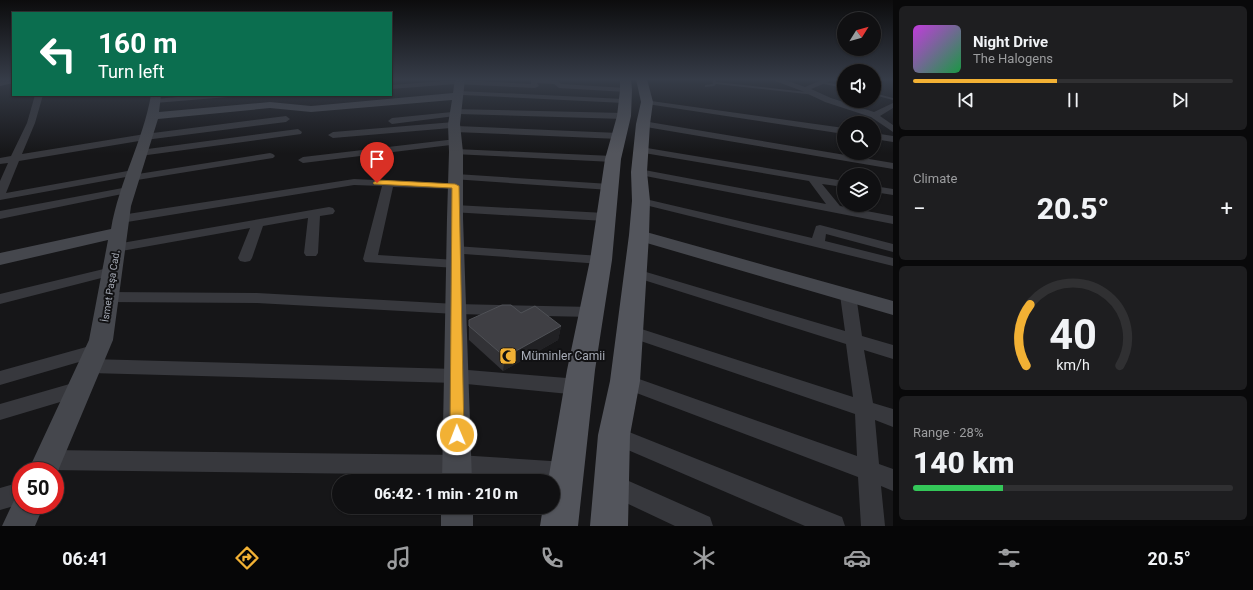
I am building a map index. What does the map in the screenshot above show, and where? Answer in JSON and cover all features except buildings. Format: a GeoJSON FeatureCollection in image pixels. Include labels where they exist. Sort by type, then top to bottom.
{"type":"FeatureCollection","features":[{"type":"Feature","properties":{"kind":"main road"},"geometry":{"type":"LineString","coordinates":[[150,121],[270,105],[311,109],[457,110],[455,209],[458,473]]}},
{"type":"Feature","properties":{"kind":"main road"},"geometry":{"type":"LineString","coordinates":[[609,526],[610,484],[614,435],[625,381],[636,272],[641,201],[640,161],[630,110]]}},
{"type":"Feature","properties":{"kind":"main road"},"geometry":{"type":"LineString","coordinates":[[559,526],[579,387],[601,260],[605,217],[610,187],[630,110]]}},
{"type":"Feature","properties":{"kind":"main road","name":"İsmet Paşa Cad."},"geometry":{"type":"LineString","coordinates":[[47,462],[102,340],[118,234],[130,180],[150,121]]}},
{"type":"Feature","properties":{"kind":"main road"},"geometry":{"type":"LineString","coordinates":[[0,259],[118,234]]}},
{"type":"Feature","properties":{"kind":"main road"},"geometry":{"type":"LineString","coordinates":[[639,235],[893,308]]}},
{"type":"Feature","properties":{"kind":"main road"},"geometry":{"type":"LineString","coordinates":[[18,526],[24,514]]}},
{"type":"Feature","properties":{"kind":"main road"},"geometry":{"type":"LineString","coordinates":[[457,514],[457,526]]}},
{"type":"Feature","properties":{"kind":"street"},"geometry":{"type":"LineString","coordinates":[[0,192],[3,179],[20,148],[31,122],[36,104]]}},
{"type":"Feature","properties":{"kind":"street"},"geometry":{"type":"LineString","coordinates":[[0,161],[150,121],[202,104]]}},
{"type":"Feature","properties":{"kind":"street"},"geometry":{"type":"LineString","coordinates":[[438,104],[457,110],[630,110],[837,147]]}},
{"type":"Feature","properties":{"kind":"street"},"geometry":{"type":"LineString","coordinates":[[334,140],[478,104]]}},
{"type":"Feature","properties":{"kind":"street"},"geometry":{"type":"LineString","coordinates":[[611,104],[684,131],[684,139],[842,167],[839,160]]}},
{"type":"Feature","properties":{"kind":"street"},"geometry":{"type":"LineString","coordinates":[[839,104],[874,115],[893,130]]}},
{"type":"Feature","properties":{"kind":"street"},"geometry":{"type":"LineString","coordinates":[[874,115],[893,105]]}},
{"type":"Feature","properties":{"kind":"street"},"geometry":{"type":"LineString","coordinates":[[457,110],[630,110]]}},
{"type":"Feature","properties":{"kind":"street"},"geometry":{"type":"LineString","coordinates":[[334,140],[413,129],[457,110],[630,110]]}},
{"type":"Feature","properties":{"kind":"street"},"geometry":{"type":"LineString","coordinates":[[303,160],[334,140],[409,119],[457,110],[630,110],[837,130]]}},
{"type":"Feature","properties":{"kind":"street"},"geometry":{"type":"LineString","coordinates":[[20,148],[150,121],[286,119]]}},
{"type":"Feature","properties":{"kind":"street"},"geometry":{"type":"LineString","coordinates":[[409,119],[413,129]]}},
{"type":"Feature","properties":{"kind":"street"},"geometry":{"type":"LineString","coordinates":[[150,121],[298,132]]}},
{"type":"Feature","properties":{"kind":"street"},"geometry":{"type":"LineString","coordinates":[[881,137],[893,139]]}},
{"type":"Feature","properties":{"kind":"street"},"geometry":{"type":"LineString","coordinates":[[0,197],[130,180],[270,156]]}},
{"type":"Feature","properties":{"kind":"street"},"geometry":{"type":"LineString","coordinates":[[881,158],[893,157]]}},
{"type":"Feature","properties":{"kind":"street"},"geometry":{"type":"LineString","coordinates":[[873,160],[878,173],[893,176]]}},
{"type":"Feature","properties":{"kind":"street"},"geometry":{"type":"LineString","coordinates":[[877,160],[893,166]]}},
{"type":"Feature","properties":{"kind":"street"},"geometry":{"type":"LineString","coordinates":[[640,161],[752,168],[837,183]]}},
{"type":"Feature","properties":{"kind":"street"},"geometry":{"type":"LineString","coordinates":[[640,161],[755,193],[837,204]]}},
{"type":"Feature","properties":{"kind":"street"},"geometry":{"type":"LineString","coordinates":[[752,168],[755,193]]}},
{"type":"Feature","properties":{"kind":"street"},"geometry":{"type":"LineString","coordinates":[[813,179],[828,198],[837,203]]}},
{"type":"Feature","properties":{"kind":"street"},"geometry":{"type":"LineString","coordinates":[[0,215],[130,180]]}},
{"type":"Feature","properties":{"kind":"street"},"geometry":{"type":"LineString","coordinates":[[118,234],[354,182],[456,182],[610,187]]}},
{"type":"Feature","properties":{"kind":"street"},"geometry":{"type":"LineString","coordinates":[[388,183],[370,259],[456,257],[601,260]]}},
{"type":"Feature","properties":{"kind":"street"},"geometry":{"type":"LineString","coordinates":[[881,190],[893,192]]}},
{"type":"Feature","properties":{"kind":"street"},"geometry":{"type":"LineString","coordinates":[[641,201],[893,262]]}},
{"type":"Feature","properties":{"kind":"street"},"geometry":{"type":"LineString","coordinates":[[881,208],[893,211]]}},
{"type":"Feature","properties":{"kind":"street"},"geometry":{"type":"LineString","coordinates":[[455,209],[605,217]]}},
{"type":"Feature","properties":{"kind":"street"},"geometry":{"type":"LineString","coordinates":[[118,234],[258,224],[329,211]]}},
{"type":"Feature","properties":{"kind":"street"},"geometry":{"type":"LineString","coordinates":[[866,212],[893,220]]}},
{"type":"Feature","properties":{"kind":"street"},"geometry":{"type":"LineString","coordinates":[[311,253],[314,214]]}},
{"type":"Feature","properties":{"kind":"street"},"geometry":{"type":"LineString","coordinates":[[245,258],[258,224]]}},
{"type":"Feature","properties":{"kind":"street"},"geometry":{"type":"LineString","coordinates":[[818,243],[820,229],[893,248]]}},
{"type":"Feature","properties":{"kind":"street"},"geometry":{"type":"LineString","coordinates":[[0,299],[112,272]]}},
{"type":"Feature","properties":{"kind":"street"},"geometry":{"type":"LineString","coordinates":[[636,272],[893,352]]}},
{"type":"Feature","properties":{"kind":"street"},"geometry":{"type":"LineString","coordinates":[[848,295],[864,408],[873,526]]}},
{"type":"Feature","properties":{"kind":"street"},"geometry":{"type":"LineString","coordinates":[[108,297],[257,298],[456,309],[592,312]]}},
{"type":"Feature","properties":{"kind":"street"},"geometry":{"type":"LineString","coordinates":[[629,331],[893,418]]}},
{"type":"Feature","properties":{"kind":"street"},"geometry":{"type":"LineString","coordinates":[[0,378],[93,358],[456,376],[579,387]]}},
{"type":"Feature","properties":{"kind":"street"},"geometry":{"type":"LineString","coordinates":[[625,381],[893,480]]}},
{"type":"Feature","properties":{"kind":"street"},"geometry":{"type":"LineString","coordinates":[[0,412],[80,389]]}},
{"type":"Feature","properties":{"kind":"street"},"geometry":{"type":"LineString","coordinates":[[614,435],[833,526]]}},
{"type":"Feature","properties":{"kind":"street"},"geometry":{"type":"LineString","coordinates":[[64,465],[458,473],[566,472]]}},
{"type":"Feature","properties":{"kind":"street"},"geometry":{"type":"LineString","coordinates":[[610,484],[702,526]]}},
{"type":"Feature","properties":{"kind":"street"},"geometry":{"type":"LineString","coordinates":[[0,499],[12,496]]}},
{"type":"Feature","properties":{"kind":"place","name":"Müminler Camii"},"geometry":{"type":"Point","coordinates":[508,356]}},
{"type":"Feature","properties":{"kind":"route"},"geometry":{"type":"LineString","coordinates":[[377,183],[455,186],[457,435]]}}]}
